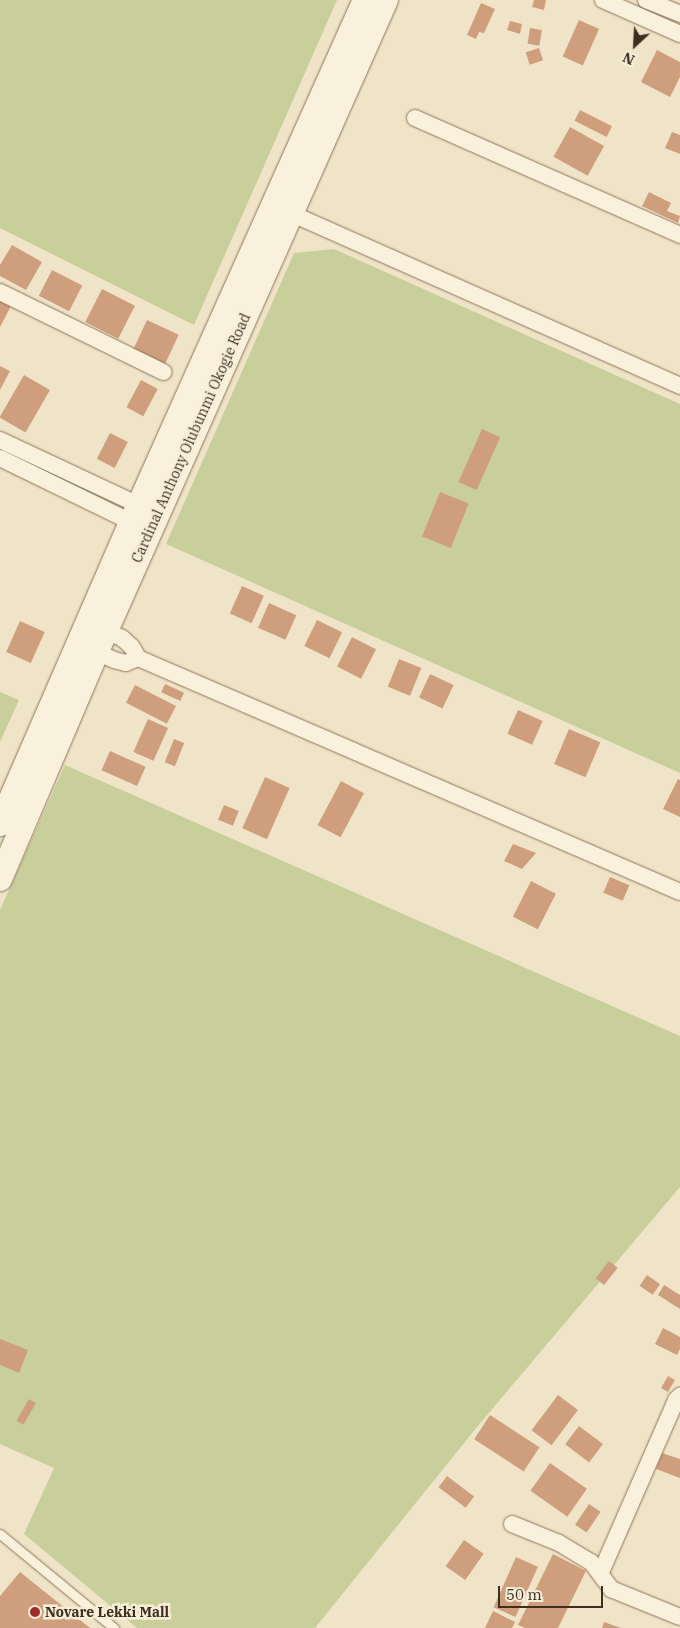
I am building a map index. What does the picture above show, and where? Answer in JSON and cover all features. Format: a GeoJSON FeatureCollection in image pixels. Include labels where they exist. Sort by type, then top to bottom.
{"type":"FeatureCollection","features":[{"type":"Feature","properties":{"kind":"street"},"geometry":{"type":"LineString","coordinates":[[603,0],[680,34]]}},
{"type":"Feature","properties":{"kind":"street"},"geometry":{"type":"LineString","coordinates":[[646,0],[680,14]]}},
{"type":"Feature","properties":{"kind":"street","name":"Cardinal Anthony Olubunmi Okogie Road"},"geometry":{"type":"LineString","coordinates":[[0,879],[101,641],[290,213],[374,3]]}},
{"type":"Feature","properties":{"kind":"street","name":"Cardinal Anthony Olubunmi Okogie Road"},"geometry":{"type":"LineString","coordinates":[[0,824],[135,514],[374,3]]}},
{"type":"Feature","properties":{"kind":"street"},"geometry":{"type":"LineString","coordinates":[[415,118],[680,235]]}},
{"type":"Feature","properties":{"kind":"street"},"geometry":{"type":"LineString","coordinates":[[290,213],[680,386]]}},
{"type":"Feature","properties":{"kind":"street"},"geometry":{"type":"LineString","coordinates":[[0,292],[163,372]]}},
{"type":"Feature","properties":{"kind":"street"},"geometry":{"type":"LineString","coordinates":[[7,443],[135,514],[2,464],[7,443]]}},
{"type":"Feature","properties":{"kind":"street"},"geometry":{"type":"LineString","coordinates":[[101,641],[122,638],[132,647],[138,658],[680,892]]}},
{"type":"Feature","properties":{"kind":"street"},"geometry":{"type":"LineString","coordinates":[[101,641],[126,663],[138,658]]}},
{"type":"Feature","properties":{"kind":"street"},"geometry":{"type":"LineString","coordinates":[[601,1572],[676,1400],[680,1396]]}},
{"type":"Feature","properties":{"kind":"street"},"geometry":{"type":"LineString","coordinates":[[512,1524],[559,1543],[591,1562],[601,1572],[611,1589],[680,1617]]}},
{"type":"Feature","properties":{"kind":"lane"},"geometry":{"type":"LineString","coordinates":[[0,1534],[114,1628]]}},
{"type":"Feature","properties":{"kind":"green space"},"geometry":{"type":"Polygon","coordinates":[[[0,0],[337,0],[194,325],[0,228],[0,0]]]}},
{"type":"Feature","properties":{"kind":"green space"},"geometry":{"type":"Polygon","coordinates":[[[334,249],[680,404],[680,773],[166,544],[294,253],[334,249]]]}},
{"type":"Feature","properties":{"kind":"green space"},"geometry":{"type":"Polygon","coordinates":[[[0,692],[19,700],[0,742],[0,692]]]}},
{"type":"Feature","properties":{"kind":"green space"},"geometry":{"type":"Polygon","coordinates":[[[65,765],[680,1036],[680,1187],[477,1427],[315,1628],[137,1628],[24,1534],[54,1468],[0,1444],[0,910],[65,765]]]}},
{"type":"Feature","properties":{"kind":"building"},"geometry":{"type":"Polygon","coordinates":[[[534,0],[546,0],[544,10],[532,7],[534,0]]]}},
{"type":"Feature","properties":{"kind":"building"},"geometry":{"type":"Polygon","coordinates":[[[481,3],[495,9],[484,33],[479,32],[476,39],[467,35],[481,3]]]}},
{"type":"Feature","properties":{"kind":"building"},"geometry":{"type":"Polygon","coordinates":[[[579,20],[599,29],[583,65],[563,57],[579,20]]]}},
{"type":"Feature","properties":{"kind":"building"},"geometry":{"type":"Polygon","coordinates":[[[510,21],[522,24],[520,34],[507,30],[510,21]]]}},
{"type":"Feature","properties":{"kind":"building"},"geometry":{"type":"Polygon","coordinates":[[[530,28],[542,30],[539,46],[527,44],[530,28]]]}},
{"type":"Feature","properties":{"kind":"building"},"geometry":{"type":"Polygon","coordinates":[[[539,48],[543,60],[530,65],[526,52],[539,48]]]}},
{"type":"Feature","properties":{"kind":"building"},"geometry":{"type":"Polygon","coordinates":[[[657,50],[680,62],[680,77],[670,97],[641,82],[657,50]]]}},
{"type":"Feature","properties":{"kind":"building"},"geometry":{"type":"Polygon","coordinates":[[[580,110],[612,126],[607,137],[575,121],[580,110]]]}},
{"type":"Feature","properties":{"kind":"building"},"geometry":{"type":"Polygon","coordinates":[[[570,127],[604,146],[588,176],[554,157],[570,127]]]}},
{"type":"Feature","properties":{"kind":"building"},"geometry":{"type":"Polygon","coordinates":[[[672,132],[680,135],[680,154],[665,148],[672,132]]]}},
{"type":"Feature","properties":{"kind":"building"},"geometry":{"type":"Polygon","coordinates":[[[649,192],[671,203],[667,211],[680,216],[678,223],[642,206],[649,192]]]}},
{"type":"Feature","properties":{"kind":"building"},"geometry":{"type":"Polygon","coordinates":[[[12,245],[42,262],[26,290],[0,276],[0,265],[12,245]]]}},
{"type":"Feature","properties":{"kind":"building"},"geometry":{"type":"Polygon","coordinates":[[[52,270],[82,285],[69,311],[39,296],[52,270]]]}},
{"type":"Feature","properties":{"kind":"building"},"geometry":{"type":"Polygon","coordinates":[[[102,289],[135,306],[118,339],[85,322],[102,289]]]}},
{"type":"Feature","properties":{"kind":"building"},"geometry":{"type":"Polygon","coordinates":[[[0,300],[11,306],[0,327],[0,300]]]}},
{"type":"Feature","properties":{"kind":"building"},"geometry":{"type":"Polygon","coordinates":[[[147,320],[179,335],[165,364],[133,349],[147,320]]]}},
{"type":"Feature","properties":{"kind":"building"},"geometry":{"type":"Polygon","coordinates":[[[0,366],[10,371],[0,390],[0,366]]]}},
{"type":"Feature","properties":{"kind":"building"},"geometry":{"type":"Polygon","coordinates":[[[24,375],[50,390],[25,432],[0,418],[24,375]]]}},
{"type":"Feature","properties":{"kind":"building"},"geometry":{"type":"Polygon","coordinates":[[[141,380],[158,389],[143,416],[126,407],[141,380]]]}},
{"type":"Feature","properties":{"kind":"building"},"geometry":{"type":"Polygon","coordinates":[[[482,429],[500,437],[477,490],[458,482],[482,429]]]}},
{"type":"Feature","properties":{"kind":"building"},"geometry":{"type":"Polygon","coordinates":[[[110,433],[128,442],[115,468],[97,459],[110,433]]]}},
{"type":"Feature","properties":{"kind":"building"},"geometry":{"type":"Polygon","coordinates":[[[440,492],[469,504],[451,548],[422,537],[440,492]]]}},
{"type":"Feature","properties":{"kind":"building"},"geometry":{"type":"Polygon","coordinates":[[[242,586],[264,596],[252,623],[230,613],[242,586]]]}},
{"type":"Feature","properties":{"kind":"building"},"geometry":{"type":"Polygon","coordinates":[[[269,603],[296,615],[285,640],[258,628],[269,603]]]}},
{"type":"Feature","properties":{"kind":"building"},"geometry":{"type":"Polygon","coordinates":[[[317,620],[342,632],[329,658],[304,646],[317,620]]]}},
{"type":"Feature","properties":{"kind":"building"},"geometry":{"type":"Polygon","coordinates":[[[20,621],[45,632],[31,663],[6,652],[20,621]]]}},
{"type":"Feature","properties":{"kind":"building"},"geometry":{"type":"Polygon","coordinates":[[[352,637],[376,649],[361,679],[337,666],[352,637]]]}},
{"type":"Feature","properties":{"kind":"building"},"geometry":{"type":"Polygon","coordinates":[[[399,659],[421,668],[410,696],[388,687],[399,659]]]}},
{"type":"Feature","properties":{"kind":"building"},"geometry":{"type":"Polygon","coordinates":[[[430,674],[454,685],[443,709],[419,698],[430,674]]]}},
{"type":"Feature","properties":{"kind":"building"},"geometry":{"type":"Polygon","coordinates":[[[165,684],[184,693],[180,701],[161,692],[165,684]]]}},
{"type":"Feature","properties":{"kind":"building"},"geometry":{"type":"Polygon","coordinates":[[[135,685],[176,706],[167,724],[126,703],[135,685]]]}},
{"type":"Feature","properties":{"kind":"building"},"geometry":{"type":"Polygon","coordinates":[[[518,710],[543,721],[532,745],[507,734],[518,710]]]}},
{"type":"Feature","properties":{"kind":"building"},"geometry":{"type":"Polygon","coordinates":[[[148,719],[168,728],[153,761],[133,752],[148,719]]]}},
{"type":"Feature","properties":{"kind":"building"},"geometry":{"type":"Polygon","coordinates":[[[569,729],[600,742],[585,777],[554,764],[569,729]]]}},
{"type":"Feature","properties":{"kind":"building"},"geometry":{"type":"Polygon","coordinates":[[[174,739],[184,743],[175,766],[165,762],[174,739]]]}},
{"type":"Feature","properties":{"kind":"building"},"geometry":{"type":"Polygon","coordinates":[[[110,751],[146,767],[137,786],[101,770],[110,751]]]}},
{"type":"Feature","properties":{"kind":"building"},"geometry":{"type":"Polygon","coordinates":[[[265,777],[290,788],[267,839],[242,828],[265,777]]]}},
{"type":"Feature","properties":{"kind":"building"},"geometry":{"type":"Polygon","coordinates":[[[678,779],[680,780],[680,817],[663,809],[678,779]]]}},
{"type":"Feature","properties":{"kind":"building"},"geometry":{"type":"Polygon","coordinates":[[[341,781],[364,793],[340,837],[318,825],[341,781]]]}},
{"type":"Feature","properties":{"kind":"building"},"geometry":{"type":"Polygon","coordinates":[[[224,805],[239,811],[233,826],[218,820],[224,805]]]}},
{"type":"Feature","properties":{"kind":"building"},"geometry":{"type":"Polygon","coordinates":[[[513,844],[536,853],[522,869],[504,861],[513,844]]]}},
{"type":"Feature","properties":{"kind":"building"},"geometry":{"type":"Polygon","coordinates":[[[610,877],[629,885],[623,901],[603,893],[610,877]]]}},
{"type":"Feature","properties":{"kind":"building"},"geometry":{"type":"Polygon","coordinates":[[[531,881],[556,894],[538,929],[513,917],[531,881]]]}},
{"type":"Feature","properties":{"kind":"building"},"geometry":{"type":"Polygon","coordinates":[[[609,1261],[618,1268],[604,1285],[595,1278],[609,1261]]]}},
{"type":"Feature","properties":{"kind":"building"},"geometry":{"type":"Polygon","coordinates":[[[647,1275],[660,1284],[653,1295],[640,1286],[647,1275]]]}},
{"type":"Feature","properties":{"kind":"building"},"geometry":{"type":"Polygon","coordinates":[[[664,1285],[680,1295],[680,1309],[658,1295],[664,1285]]]}},
{"type":"Feature","properties":{"kind":"building"},"geometry":{"type":"Polygon","coordinates":[[[663,1328],[680,1337],[680,1349],[677,1355],[655,1344],[663,1328]]]}},
{"type":"Feature","properties":{"kind":"building"},"geometry":{"type":"Polygon","coordinates":[[[0,1339],[28,1350],[19,1373],[0,1365],[0,1339]]]}},
{"type":"Feature","properties":{"kind":"building"},"geometry":{"type":"Polygon","coordinates":[[[668,1376],[675,1380],[668,1392],[661,1388],[668,1376]]]}},
{"type":"Feature","properties":{"kind":"building"},"geometry":{"type":"Polygon","coordinates":[[[558,1395],[578,1410],[551,1445],[532,1430],[558,1395]]]}},
{"type":"Feature","properties":{"kind":"building"},"geometry":{"type":"Polygon","coordinates":[[[29,1399],[36,1403],[23,1425],[16,1421],[29,1399]]]}},
{"type":"Feature","properties":{"kind":"building"},"geometry":{"type":"Polygon","coordinates":[[[490,1415],[539,1447],[524,1471],[474,1439],[490,1415]]]}},
{"type":"Feature","properties":{"kind":"building"},"geometry":{"type":"Polygon","coordinates":[[[579,1426],[603,1444],[589,1462],[565,1444],[579,1426]]]}},
{"type":"Feature","properties":{"kind":"building"},"geometry":{"type":"Polygon","coordinates":[[[662,1453],[680,1459],[680,1478],[656,1469],[662,1453]]]}},
{"type":"Feature","properties":{"kind":"building"},"geometry":{"type":"Polygon","coordinates":[[[550,1463],[587,1489],[567,1517],[530,1491],[550,1463]]]}},
{"type":"Feature","properties":{"kind":"building"},"geometry":{"type":"Polygon","coordinates":[[[447,1476],[474,1496],[466,1508],[439,1487],[447,1476]]]}},
{"type":"Feature","properties":{"kind":"building"},"geometry":{"type":"Polygon","coordinates":[[[589,1504],[601,1512],[587,1533],[575,1525],[589,1504]]]}},
{"type":"Feature","properties":{"kind":"building"},"geometry":{"type":"Polygon","coordinates":[[[464,1540],[484,1554],[465,1580],[446,1566],[464,1540]]]}},
{"type":"Feature","properties":{"kind":"building"},"geometry":{"type":"Polygon","coordinates":[[[553,1554],[586,1571],[558,1628],[525,1628],[518,1625],[553,1554]]]}},
{"type":"Feature","properties":{"kind":"building"},"geometry":{"type":"Polygon","coordinates":[[[516,1557],[538,1567],[516,1617],[494,1607],[516,1557]]]}},
{"type":"Feature","properties":{"kind":"building","name":"Novare Lekki Mall"},"geometry":{"type":"Polygon","coordinates":[[[20,1572],[90,1628],[0,1628],[0,1596],[20,1572]]]}},
{"type":"Feature","properties":{"kind":"building"},"geometry":{"type":"Polygon","coordinates":[[[493,1611],[515,1622],[512,1628],[485,1628],[493,1611]]]}},
{"type":"Feature","properties":{"kind":"building"},"geometry":{"type":"Polygon","coordinates":[[[604,1622],[621,1628],[602,1628],[604,1622]]]}},
{"type":"Feature","properties":{"kind":"place","name":"Novare Lekki Mall"},"geometry":{"type":"Point","coordinates":[35,1612]}}]}
